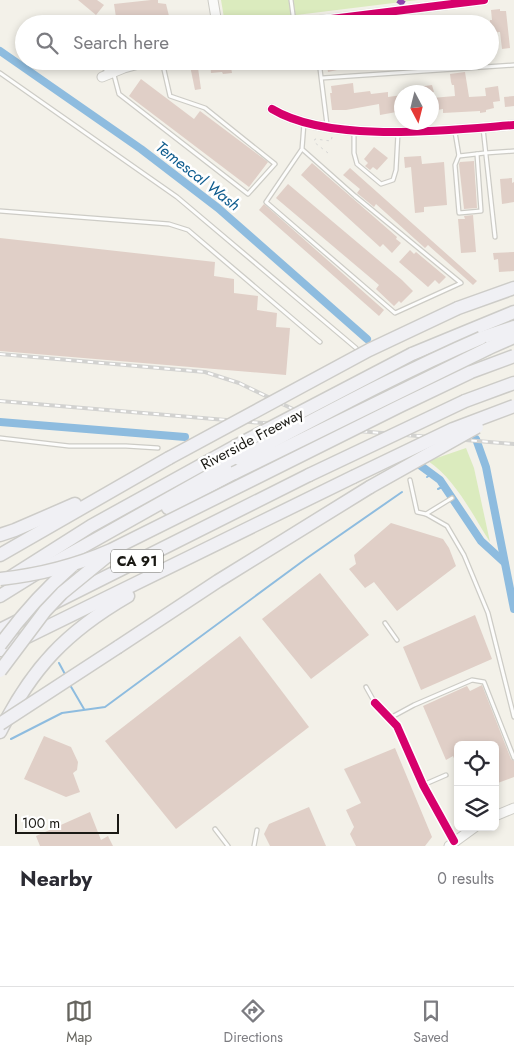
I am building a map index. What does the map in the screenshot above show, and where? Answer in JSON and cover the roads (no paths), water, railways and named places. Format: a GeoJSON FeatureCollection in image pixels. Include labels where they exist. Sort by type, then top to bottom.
{"type":"FeatureCollection","features":[{"type":"Feature","properties":{"kind":"highway"},"geometry":{"type":"LineString","coordinates":[[0,555],[170,458],[369,350],[458,308],[514,288]]}},
{"type":"Feature","properties":{"kind":"highway","name":"Riverside Freeway"},"geometry":{"type":"LineString","coordinates":[[0,584],[91,526],[236,453],[412,354],[481,338],[514,312]]}},
{"type":"Feature","properties":{"kind":"highway"},"geometry":{"type":"LineString","coordinates":[[0,671],[44,611],[62,593],[106,557],[141,532],[481,338],[514,327]]}},
{"type":"Feature","properties":{"kind":"highway"},"geometry":{"type":"LineString","coordinates":[[481,338],[514,337]]}},
{"type":"Feature","properties":{"kind":"highway"},"geometry":{"type":"LineString","coordinates":[[0,572],[38,566],[106,544],[445,378],[514,349]]}},
{"type":"Feature","properties":{"kind":"highway"},"geometry":{"type":"LineString","coordinates":[[0,645],[13,627],[54,581],[88,553],[120,532],[432,389],[514,357]]}},
{"type":"Feature","properties":{"kind":"highway"},"geometry":{"type":"LineString","coordinates":[[0,579],[60,568],[111,550],[400,406],[472,372],[514,357]]}},
{"type":"Feature","properties":{"kind":"highway","name":"CA 91"},"geometry":{"type":"LineString","coordinates":[[0,630],[309,474],[465,401],[514,383]]}},
{"type":"Feature","properties":{"kind":"highway"},"geometry":{"type":"LineString","coordinates":[[0,732],[14,704],[29,681],[48,658],[72,634],[99,613],[173,570],[263,522],[453,429],[514,406]]}},
{"type":"Feature","properties":{"kind":"highway"},"geometry":{"type":"LineString","coordinates":[[0,724],[218,581],[370,487],[514,406]]}},
{"type":"Feature","properties":{"kind":"highway"},"geometry":{"type":"LineString","coordinates":[[0,596],[236,453]]}},
{"type":"Feature","properties":{"kind":"highway"},"geometry":{"type":"LineString","coordinates":[[0,535],[54,514],[170,458]]}},
{"type":"Feature","properties":{"kind":"highway","name":"CA 91"},"geometry":{"type":"LineString","coordinates":[[0,650],[263,522]]}},
{"type":"Feature","properties":{"kind":"street"},"geometry":{"type":"LineString","coordinates":[[213,0],[215,15]]}},
{"type":"Feature","properties":{"kind":"street"},"geometry":{"type":"LineString","coordinates":[[367,15],[484,0]]}},
{"type":"Feature","properties":{"kind":"street"},"geometry":{"type":"LineString","coordinates":[[108,75],[123,70]]}},
{"type":"Feature","properties":{"kind":"street"},"geometry":{"type":"LineString","coordinates":[[272,109],[283,116],[304,122],[354,130],[398,131],[514,125]]}},
{"type":"Feature","properties":{"kind":"street"},"geometry":{"type":"LineString","coordinates":[[375,703],[397,726],[451,844],[469,831]]}},
{"type":"Feature","properties":{"kind":"street"},"geometry":{"type":"LineString","coordinates":[[499,814],[514,808]]}},
{"type":"Feature","properties":{"kind":"lane"},"geometry":{"type":"LineString","coordinates":[[291,0],[292,15]]}},
{"type":"Feature","properties":{"kind":"lane"},"geometry":{"type":"LineString","coordinates":[[499,66],[514,65]]}},
{"type":"Feature","properties":{"kind":"lane"},"geometry":{"type":"LineString","coordinates":[[104,70],[119,94],[248,194],[275,164],[205,108],[170,96],[164,70]]}},
{"type":"Feature","properties":{"kind":"lane"},"geometry":{"type":"LineString","coordinates":[[321,70],[327,126]]}},
{"type":"Feature","properties":{"kind":"lane"},"geometry":{"type":"LineString","coordinates":[[322,78],[440,70]]}},
{"type":"Feature","properties":{"kind":"lane"},"geometry":{"type":"LineString","coordinates":[[0,73],[177,197],[356,348]]}},
{"type":"Feature","properties":{"kind":"lane"},"geometry":{"type":"LineString","coordinates":[[302,149],[355,196],[461,283],[395,314],[266,202],[302,149],[304,122]]}},
{"type":"Feature","properties":{"kind":"lane"},"geometry":{"type":"LineString","coordinates":[[483,127],[495,237]]}},
{"type":"Feature","properties":{"kind":"lane"},"geometry":{"type":"LineString","coordinates":[[455,129],[459,155],[455,165],[459,213],[481,211],[477,154]]}},
{"type":"Feature","properties":{"kind":"lane"},"geometry":{"type":"LineString","coordinates":[[354,130],[354,153],[357,164],[381,184],[393,180],[396,170],[398,131]]}},
{"type":"Feature","properties":{"kind":"lane"},"geometry":{"type":"LineString","coordinates":[[459,155],[514,151]]}},
{"type":"Feature","properties":{"kind":"lane"},"geometry":{"type":"LineString","coordinates":[[0,212],[168,224],[188,230],[320,342]]}},
{"type":"Feature","properties":{"kind":"lane"},"geometry":{"type":"LineString","coordinates":[[0,438],[69,446],[158,448]]}},
{"type":"Feature","properties":{"kind":"lane"},"geometry":{"type":"LineString","coordinates":[[410,480],[417,512],[426,514],[447,526],[464,554],[488,612],[514,717]]}},
{"type":"Feature","properties":{"kind":"lane"},"geometry":{"type":"LineString","coordinates":[[426,514],[452,498]]}},
{"type":"Feature","properties":{"kind":"lane"},"geometry":{"type":"LineString","coordinates":[[385,623],[397,640]]}},
{"type":"Feature","properties":{"kind":"lane"},"geometry":{"type":"LineString","coordinates":[[390,718],[414,705],[472,680],[484,682],[514,758]]}},
{"type":"Feature","properties":{"kind":"lane"},"geometry":{"type":"LineString","coordinates":[[366,687],[375,703]]}},
{"type":"Feature","properties":{"kind":"lane"},"geometry":{"type":"LineString","coordinates":[[423,785],[446,774]]}},
{"type":"Feature","properties":{"kind":"lane"},"geometry":{"type":"LineString","coordinates":[[215,829],[228,846]]}},
{"type":"Feature","properties":{"kind":"lane"},"geometry":{"type":"LineString","coordinates":[[254,846],[256,830]]}},
{"type":"Feature","properties":{"kind":"waterway","name":"Temescal Wash"},"geometry":{"type":"LineString","coordinates":[[0,51],[15,61]]}},
{"type":"Feature","properties":{"kind":"waterway","name":"Temescal Wash"},"geometry":{"type":"LineString","coordinates":[[27,70],[141,149],[218,208],[367,339]]}},
{"type":"Feature","properties":{"kind":"waterway"},"geometry":{"type":"LineString","coordinates":[[0,422],[185,437]]}},
{"type":"Feature","properties":{"kind":"waterway","name":"Temescal Wash"},"geometry":{"type":"LineString","coordinates":[[476,439],[486,467],[514,609]]}},
{"type":"Feature","properties":{"kind":"waterway"},"geometry":{"type":"LineString","coordinates":[[421,466],[440,480],[481,541],[504,562]]}},
{"type":"Feature","properties":{"kind":"waterway"},"geometry":{"type":"LineString","coordinates":[[427,477],[432,474]]}},
{"type":"Feature","properties":{"kind":"waterway"},"geometry":{"type":"LineString","coordinates":[[438,489],[444,486]]}},
{"type":"Feature","properties":{"kind":"waterway"},"geometry":{"type":"LineString","coordinates":[[11,739],[62,713],[105,707],[307,558],[402,492]]}},
{"type":"Feature","properties":{"kind":"waterway"},"geometry":{"type":"LineString","coordinates":[[59,663],[66,676]]}},
{"type":"Feature","properties":{"kind":"waterway"},"geometry":{"type":"LineString","coordinates":[[70,685],[84,709]]}},
{"type":"Feature","properties":{"kind":"railway"},"geometry":{"type":"LineString","coordinates":[[0,354],[205,372],[239,383],[301,413],[339,424]]}},
{"type":"Feature","properties":{"kind":"railway"},"geometry":{"type":"LineString","coordinates":[[0,401],[514,444]]}}]}
